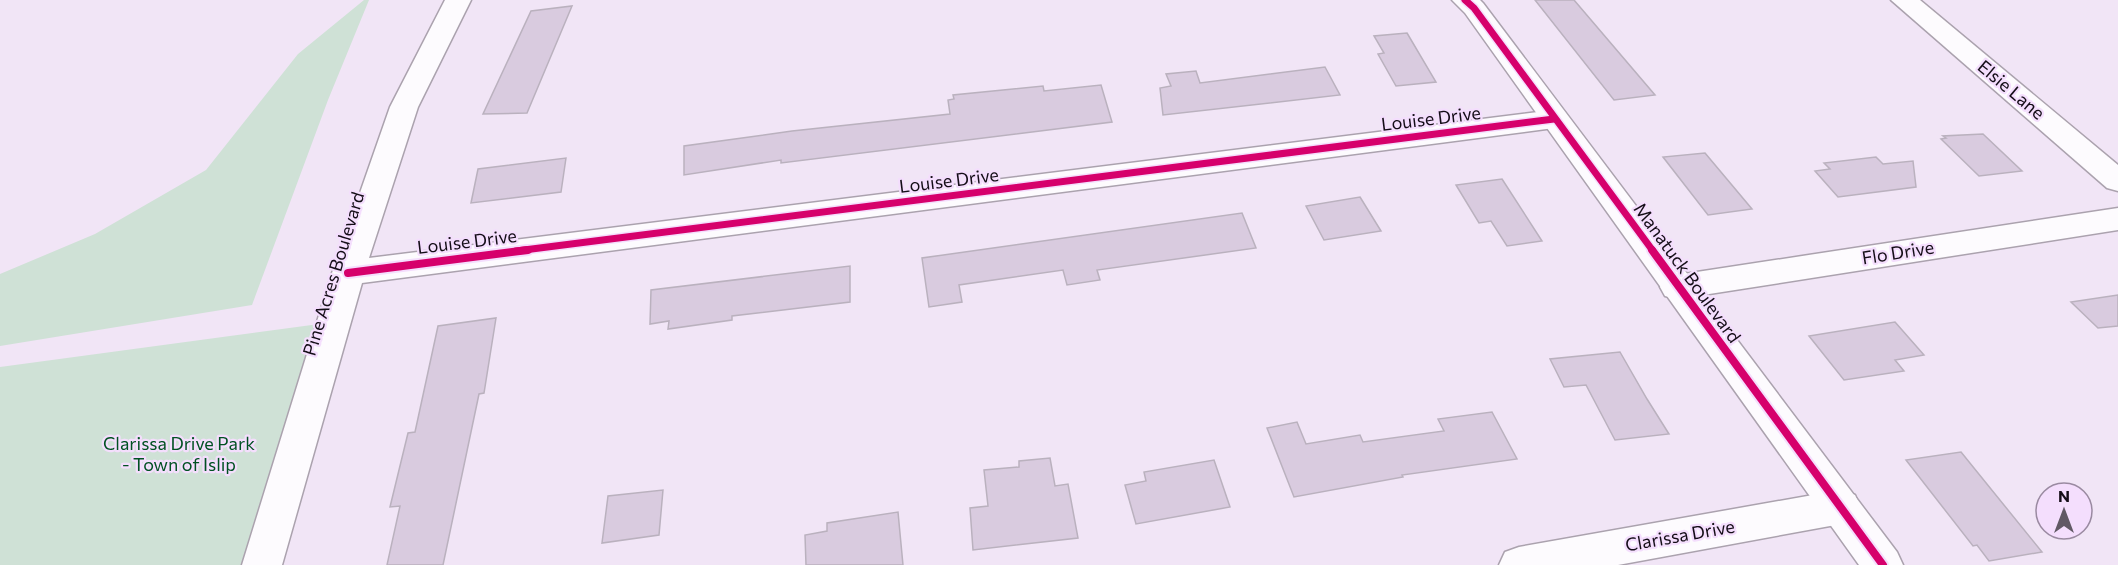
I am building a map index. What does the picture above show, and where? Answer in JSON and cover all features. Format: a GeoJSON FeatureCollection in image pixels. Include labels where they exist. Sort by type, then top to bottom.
{"type":"FeatureCollection","features":[{"type":"Feature","properties":{"kind":"street","name":"Pine Acres Boulevard"},"geometry":{"type":"LineString","coordinates":[[262,565],[348,273],[404,107],[458,0]]}},
{"type":"Feature","properties":{"kind":"street","name":"Manatuck Boulevard"},"geometry":{"type":"LineString","coordinates":[[1465,0],[1474,8],[1883,565]]}},
{"type":"Feature","properties":{"kind":"street","name":"Elsie Lane"},"geometry":{"type":"LineString","coordinates":[[1904,0],[2118,181]]}},
{"type":"Feature","properties":{"kind":"street","name":"Louise Drive"},"geometry":{"type":"LineString","coordinates":[[348,273],[1554,119]]}},
{"type":"Feature","properties":{"kind":"street","name":"Flo Drive"},"geometry":{"type":"LineString","coordinates":[[1677,287],[2118,219]]}},
{"type":"Feature","properties":{"kind":"street","name":"Clarissa Drive"},"geometry":{"type":"LineString","coordinates":[[1519,565],[1841,507]]}},
{"type":"Feature","properties":{"kind":"green space"},"geometry":{"type":"Polygon","coordinates":[[[364,0],[369,0],[328,100],[252,305],[0,346],[0,274],[95,234],[206,170],[298,54],[364,0]]]}},
{"type":"Feature","properties":{"kind":"green space","name":"Clarissa Drive Park - Town of Islip"},"geometry":{"type":"Polygon","coordinates":[[[334,322],[262,565],[0,565],[0,367],[334,322]]]}},
{"type":"Feature","properties":{"kind":"building"},"geometry":{"type":"Polygon","coordinates":[[[1535,0],[1574,0],[1655,95],[1614,100],[1535,0]]]}},
{"type":"Feature","properties":{"kind":"building"},"geometry":{"type":"Polygon","coordinates":[[[572,6],[527,113],[483,114],[531,11],[572,6]]]}},
{"type":"Feature","properties":{"kind":"building"},"geometry":{"type":"Polygon","coordinates":[[[1407,33],[1436,82],[1396,86],[1378,54],[1384,53],[1374,36],[1407,33]]]}},
{"type":"Feature","properties":{"kind":"building"},"geometry":{"type":"Polygon","coordinates":[[[1325,67],[1340,95],[1163,115],[1160,88],[1171,86],[1166,74],[1196,71],[1200,83],[1325,67]]]}},
{"type":"Feature","properties":{"kind":"building"},"geometry":{"type":"Polygon","coordinates":[[[1101,85],[1112,122],[781,163],[781,160],[684,175],[684,146],[792,131],[950,114],[948,100],[954,99],[953,95],[1043,86],[1044,91],[1101,85]]]}},
{"type":"Feature","properties":{"kind":"building"},"geometry":{"type":"Polygon","coordinates":[[[1983,134],[2022,171],[1979,176],[1941,139],[1946,138],[1943,136],[1983,134]]]}},
{"type":"Feature","properties":{"kind":"building"},"geometry":{"type":"Polygon","coordinates":[[[1705,153],[1752,209],[1708,215],[1663,157],[1705,153]]]}},
{"type":"Feature","properties":{"kind":"building"},"geometry":{"type":"Polygon","coordinates":[[[1876,157],[1883,164],[1913,161],[1916,187],[1838,197],[1815,171],[1830,169],[1824,163],[1876,157]]]}},
{"type":"Feature","properties":{"kind":"building"},"geometry":{"type":"Polygon","coordinates":[[[566,158],[561,192],[471,203],[478,169],[566,158]]]}},
{"type":"Feature","properties":{"kind":"building"},"geometry":{"type":"Polygon","coordinates":[[[1502,179],[1542,241],[1507,246],[1491,221],[1479,223],[1456,185],[1502,179]]]}},
{"type":"Feature","properties":{"kind":"building"},"geometry":{"type":"Polygon","coordinates":[[[1360,197],[1381,231],[1324,240],[1306,206],[1360,197]]]}},
{"type":"Feature","properties":{"kind":"building"},"geometry":{"type":"Polygon","coordinates":[[[1242,213],[1256,248],[1097,270],[1100,280],[1067,285],[1063,270],[959,285],[962,302],[929,307],[922,258],[1242,213]]]}},
{"type":"Feature","properties":{"kind":"building"},"geometry":{"type":"Polygon","coordinates":[[[850,266],[850,302],[732,316],[732,320],[668,329],[669,321],[650,324],[651,290],[850,266]]]}},
{"type":"Feature","properties":{"kind":"building"},"geometry":{"type":"Polygon","coordinates":[[[2118,295],[2118,326],[2098,328],[2071,302],[2118,295]]]}},
{"type":"Feature","properties":{"kind":"building"},"geometry":{"type":"Polygon","coordinates":[[[496,318],[484,393],[479,394],[443,565],[387,565],[400,506],[390,507],[408,433],[415,432],[438,326],[496,318]]]}},
{"type":"Feature","properties":{"kind":"building"},"geometry":{"type":"Polygon","coordinates":[[[1895,322],[1924,355],[1895,360],[1904,371],[1844,380],[1809,336],[1895,322]]]}},
{"type":"Feature","properties":{"kind":"building"},"geometry":{"type":"Polygon","coordinates":[[[1620,352],[1669,434],[1615,440],[1586,385],[1564,387],[1550,359],[1620,352]]]}},
{"type":"Feature","properties":{"kind":"building"},"geometry":{"type":"Polygon","coordinates":[[[1492,412],[1517,459],[1402,475],[1403,477],[1294,497],[1267,428],[1297,422],[1306,444],[1360,435],[1363,442],[1444,431],[1438,419],[1492,412]]]}},
{"type":"Feature","properties":{"kind":"building"},"geometry":{"type":"Polygon","coordinates":[[[1961,452],[2042,552],[1989,561],[1977,545],[1973,546],[1906,460],[1961,452]]]}},
{"type":"Feature","properties":{"kind":"building"},"geometry":{"type":"Polygon","coordinates":[[[1050,458],[1055,486],[1068,484],[1078,538],[973,550],[970,508],[988,506],[984,470],[1019,467],[1019,461],[1050,458]]]}},
{"type":"Feature","properties":{"kind":"building"},"geometry":{"type":"Polygon","coordinates":[[[1214,460],[1230,507],[1136,524],[1125,485],[1146,481],[1144,472],[1214,460]]]}},
{"type":"Feature","properties":{"kind":"building"},"geometry":{"type":"Polygon","coordinates":[[[663,490],[659,535],[602,543],[608,496],[663,490]]]}},
{"type":"Feature","properties":{"kind":"building"},"geometry":{"type":"Polygon","coordinates":[[[898,512],[903,565],[806,565],[805,535],[827,531],[827,523],[898,512]]]}},
{"type":"Feature","properties":{"kind":"cycle path"},"geometry":{"type":"LineString","coordinates":[[1465,0],[1474,8],[1883,565]]}},
{"type":"Feature","properties":{"kind":"cycle path"},"geometry":{"type":"LineString","coordinates":[[348,273],[1554,119]]}}]}
